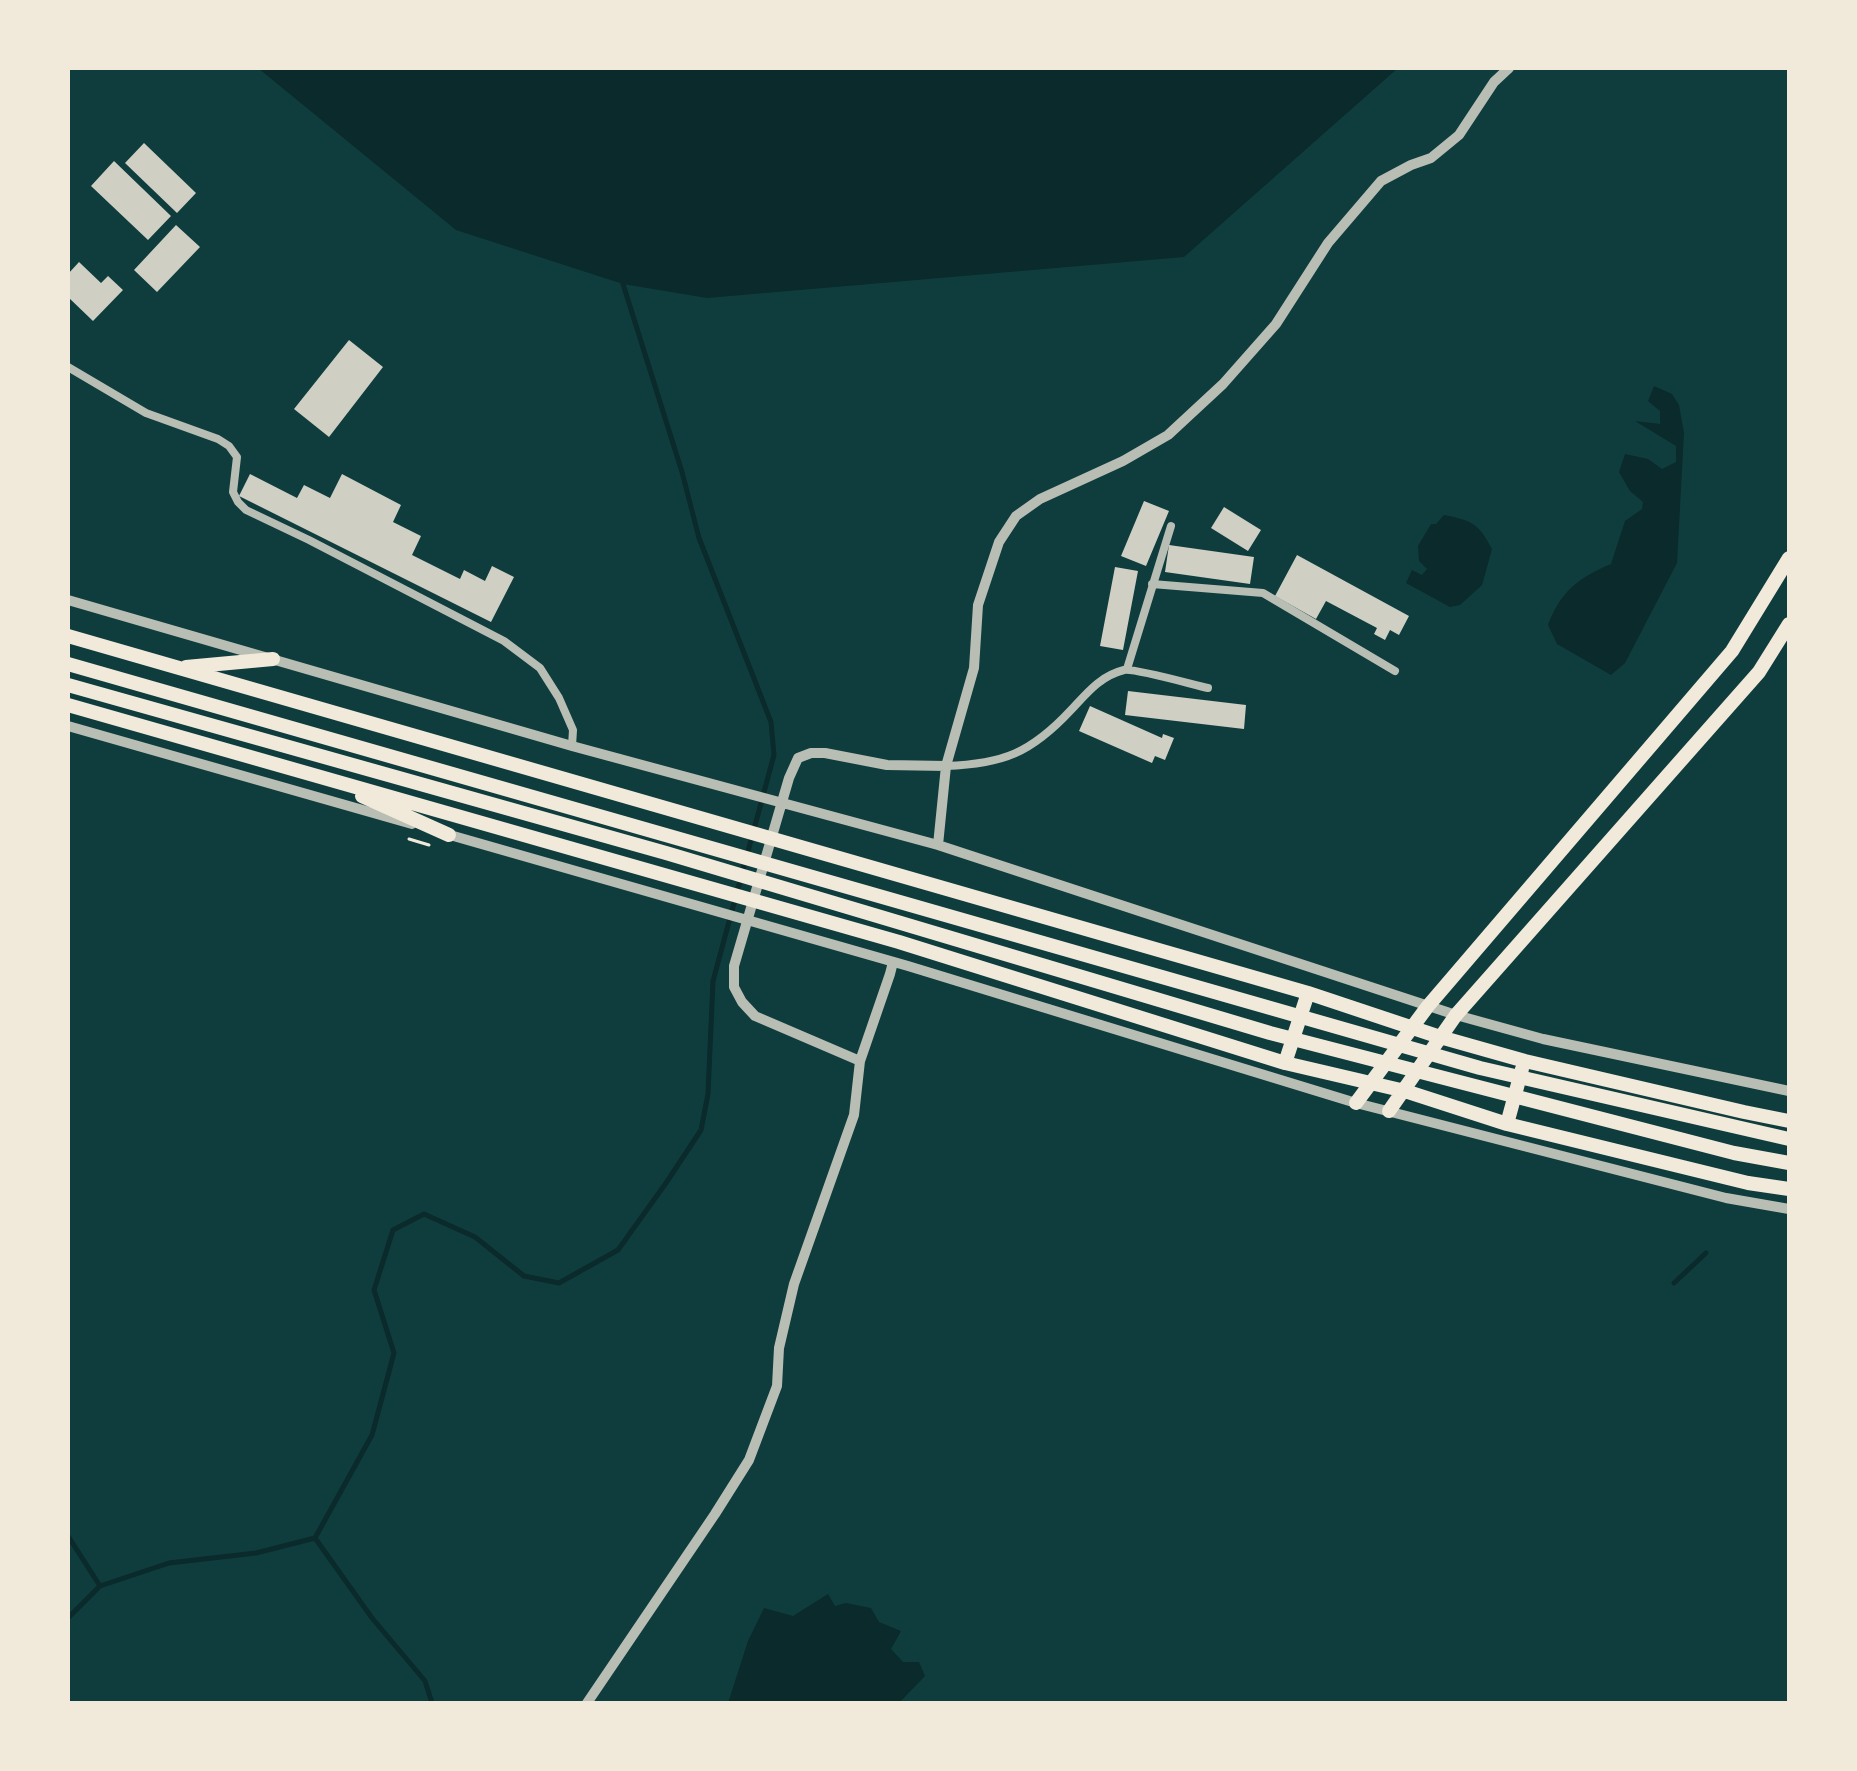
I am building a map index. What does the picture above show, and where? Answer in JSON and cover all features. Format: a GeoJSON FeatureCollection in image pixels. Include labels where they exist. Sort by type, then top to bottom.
{"type":"FeatureCollection","features":[{"type":"Feature","properties":{"kind":"main road"},"geometry":{"type":"LineString","coordinates":[[1356,1103],[1428,1006],[1732,651],[1789,558]]}},
{"type":"Feature","properties":{"kind":"main road"},"geometry":{"type":"LineString","coordinates":[[1389,1111],[1456,1015],[1759,672],[1789,624]]}},
{"type":"Feature","properties":{"kind":"main road"},"geometry":{"type":"LineString","coordinates":[[68,636],[1308,993],[1440,1037],[1525,1061],[1789,1121]]}},
{"type":"Feature","properties":{"kind":"main road"},"geometry":{"type":"LineString","coordinates":[[175,668],[273,659]]}},
{"type":"Feature","properties":{"kind":"main road"},"geometry":{"type":"LineString","coordinates":[[68,664],[1480,1068],[1789,1139]]}},
{"type":"Feature","properties":{"kind":"main road"},"geometry":{"type":"LineString","coordinates":[[68,685],[666,853],[1270,1033],[1719,1149],[1789,1163]]}},
{"type":"Feature","properties":{"kind":"main road"},"geometry":{"type":"LineString","coordinates":[[68,705],[899,942],[1285,1063],[1405,1091],[1507,1124],[1748,1183],[1789,1189]]}},
{"type":"Feature","properties":{"kind":"main road"},"geometry":{"type":"LineString","coordinates":[[314,774],[449,835]]}},
{"type":"Feature","properties":{"kind":"main road"},"geometry":{"type":"LineString","coordinates":[[1285,1063],[1308,993]]}},
{"type":"Feature","properties":{"kind":"main road"},"geometry":{"type":"LineString","coordinates":[[1507,1124],[1525,1061]]}},
{"type":"Feature","properties":{"kind":"street"},"geometry":{"type":"LineString","coordinates":[[938,845],[946,766],[974,668],[978,605],[999,542],[1016,516],[1040,499],[1123,461],[1168,435],[1223,384],[1276,324],[1328,243],[1381,181],[1431,158],[1459,135],[1494,82],[1509,68]]}},
{"type":"Feature","properties":{"kind":"street"},"geometry":{"type":"LineString","coordinates":[[68,367],[146,413],[218,439],[229,446],[237,457],[233,492],[246,510],[504,641],[540,668],[559,698],[573,730],[572,746]]}},
{"type":"Feature","properties":{"kind":"street"},"geometry":{"type":"LineString","coordinates":[[1127,669],[1171,526]]}},
{"type":"Feature","properties":{"kind":"street"},"geometry":{"type":"LineString","coordinates":[[1152,584],[1263,593],[1395,671]]}},
{"type":"Feature","properties":{"kind":"street"},"geometry":{"type":"LineString","coordinates":[[68,600],[572,746],[938,845],[1456,1015],[1543,1039],[1789,1091]]}},
{"type":"Feature","properties":{"kind":"street"},"geometry":{"type":"LineString","coordinates":[[860,1061],[755,1016],[734,987],[734,966],[789,778],[798,758],[811,753],[825,753],[887,765],[976,765],[1004,759],[1033,745],[1099,681],[1127,669],[1208,688]]}},
{"type":"Feature","properties":{"kind":"street"},"geometry":{"type":"LineString","coordinates":[[68,726],[893,962],[1356,1103],[1726,1198],[1789,1209]]}},
{"type":"Feature","properties":{"kind":"street"},"geometry":{"type":"LineString","coordinates":[[587,1703],[749,1460],[777,1386],[779,1348],[794,1284],[854,1115],[860,1061],[893,962]]}},
{"type":"Feature","properties":{"kind":"water"},"geometry":{"type":"Polygon","coordinates":[[[258,68],[1398,68],[1184,257],[707,298],[623,284],[456,230],[258,68]]]}},
{"type":"Feature","properties":{"kind":"water"},"geometry":{"type":"Polygon","coordinates":[[[1654,386],[1672,394],[1679,405],[1684,433],[1677,563],[1625,663],[1611,675],[1557,644],[1548,625],[1559,603],[1572,587],[1611,564],[1625,521],[1642,509],[1643,502],[1630,491],[1619,472],[1625,454],[1648,459],[1662,469],[1676,462],[1676,446],[1635,421],[1660,424],[1660,411],[1648,401],[1654,386]]]}},
{"type":"Feature","properties":{"kind":"water"},"geometry":{"type":"Polygon","coordinates":[[[1444,515],[1474,524],[1492,549],[1482,585],[1460,605],[1450,607],[1406,583],[1412,570],[1422,575],[1427,569],[1419,561],[1418,546],[1431,524],[1436,524],[1444,515]]]}},
{"type":"Feature","properties":{"kind":"water"},"geometry":{"type":"Polygon","coordinates":[[[828,1594],[835,1606],[846,1603],[871,1608],[879,1622],[901,1631],[891,1649],[903,1662],[919,1662],[925,1676],[899,1703],[728,1703],[748,1641],[764,1608],[793,1616],[828,1594]]]}},
{"type":"Feature","properties":{"kind":"building"},"geometry":{"type":"Polygon","coordinates":[[[144,143],[196,193],[177,213],[125,163],[144,143]]]}},
{"type":"Feature","properties":{"kind":"building"},"geometry":{"type":"Polygon","coordinates":[[[114,161],[171,216],[148,240],[91,186],[114,161]]]}},
{"type":"Feature","properties":{"kind":"building"},"geometry":{"type":"Polygon","coordinates":[[[176,225],[200,247],[157,292],[134,270],[176,225]]]}},
{"type":"Feature","properties":{"kind":"building"},"geometry":{"type":"Polygon","coordinates":[[[79,262],[101,283],[108,276],[123,290],[93,321],[68,297],[68,274],[79,262]]]}},
{"type":"Feature","properties":{"kind":"building"},"geometry":{"type":"Polygon","coordinates":[[[349,340],[383,367],[329,437],[294,409],[349,340]]]}},
{"type":"Feature","properties":{"kind":"building"},"geometry":{"type":"Polygon","coordinates":[[[250,474],[297,498],[304,485],[330,498],[342,474],[401,505],[393,522],[421,536],[412,555],[460,579],[464,570],[485,581],[492,566],[514,577],[491,622],[239,496],[250,474]]]}},
{"type":"Feature","properties":{"kind":"building"},"geometry":{"type":"Polygon","coordinates":[[[1144,501],[1169,511],[1146,566],[1121,556],[1144,501]]]}},
{"type":"Feature","properties":{"kind":"building"},"geometry":{"type":"Polygon","coordinates":[[[1224,507],[1261,530],[1248,551],[1211,528],[1224,507]]]}},
{"type":"Feature","properties":{"kind":"building"},"geometry":{"type":"Polygon","coordinates":[[[1169,545],[1254,557],[1250,584],[1165,572],[1169,545]]]}},
{"type":"Feature","properties":{"kind":"building"},"geometry":{"type":"Polygon","coordinates":[[[1297,555],[1409,616],[1399,635],[1390,630],[1385,640],[1374,634],[1377,628],[1326,601],[1316,619],[1275,596],[1297,555]]]}},
{"type":"Feature","properties":{"kind":"building"},"geometry":{"type":"Polygon","coordinates":[[[1115,567],[1138,571],[1123,650],[1100,646],[1115,567]]]}},
{"type":"Feature","properties":{"kind":"building"},"geometry":{"type":"Polygon","coordinates":[[[1128,691],[1246,705],[1244,729],[1125,715],[1128,691]]]}},
{"type":"Feature","properties":{"kind":"building"},"geometry":{"type":"Polygon","coordinates":[[[1090,706],[1162,738],[1163,734],[1174,738],[1165,760],[1155,756],[1152,763],[1079,731],[1090,706]]]}},
{"type":"Feature","properties":{"kind":"waterway"},"geometry":{"type":"LineString","coordinates":[[68,1618],[100,1586],[169,1563],[256,1553],[315,1538],[372,1435],[394,1353],[374,1290],[393,1230],[424,1214],[475,1237],[524,1276],[559,1283],[618,1250],[701,1130],[708,1094],[713,981],[774,755],[771,722],[699,538],[682,472],[623,284],[625,278]]}},
{"type":"Feature","properties":{"kind":"waterway"},"geometry":{"type":"LineString","coordinates":[[1674,1283],[1706,1253]]}},
{"type":"Feature","properties":{"kind":"waterway"},"geometry":{"type":"LineString","coordinates":[[68,1536],[100,1586]]}},
{"type":"Feature","properties":{"kind":"waterway"},"geometry":{"type":"LineString","coordinates":[[315,1538],[372,1618],[425,1681],[432,1703]]}}]}
